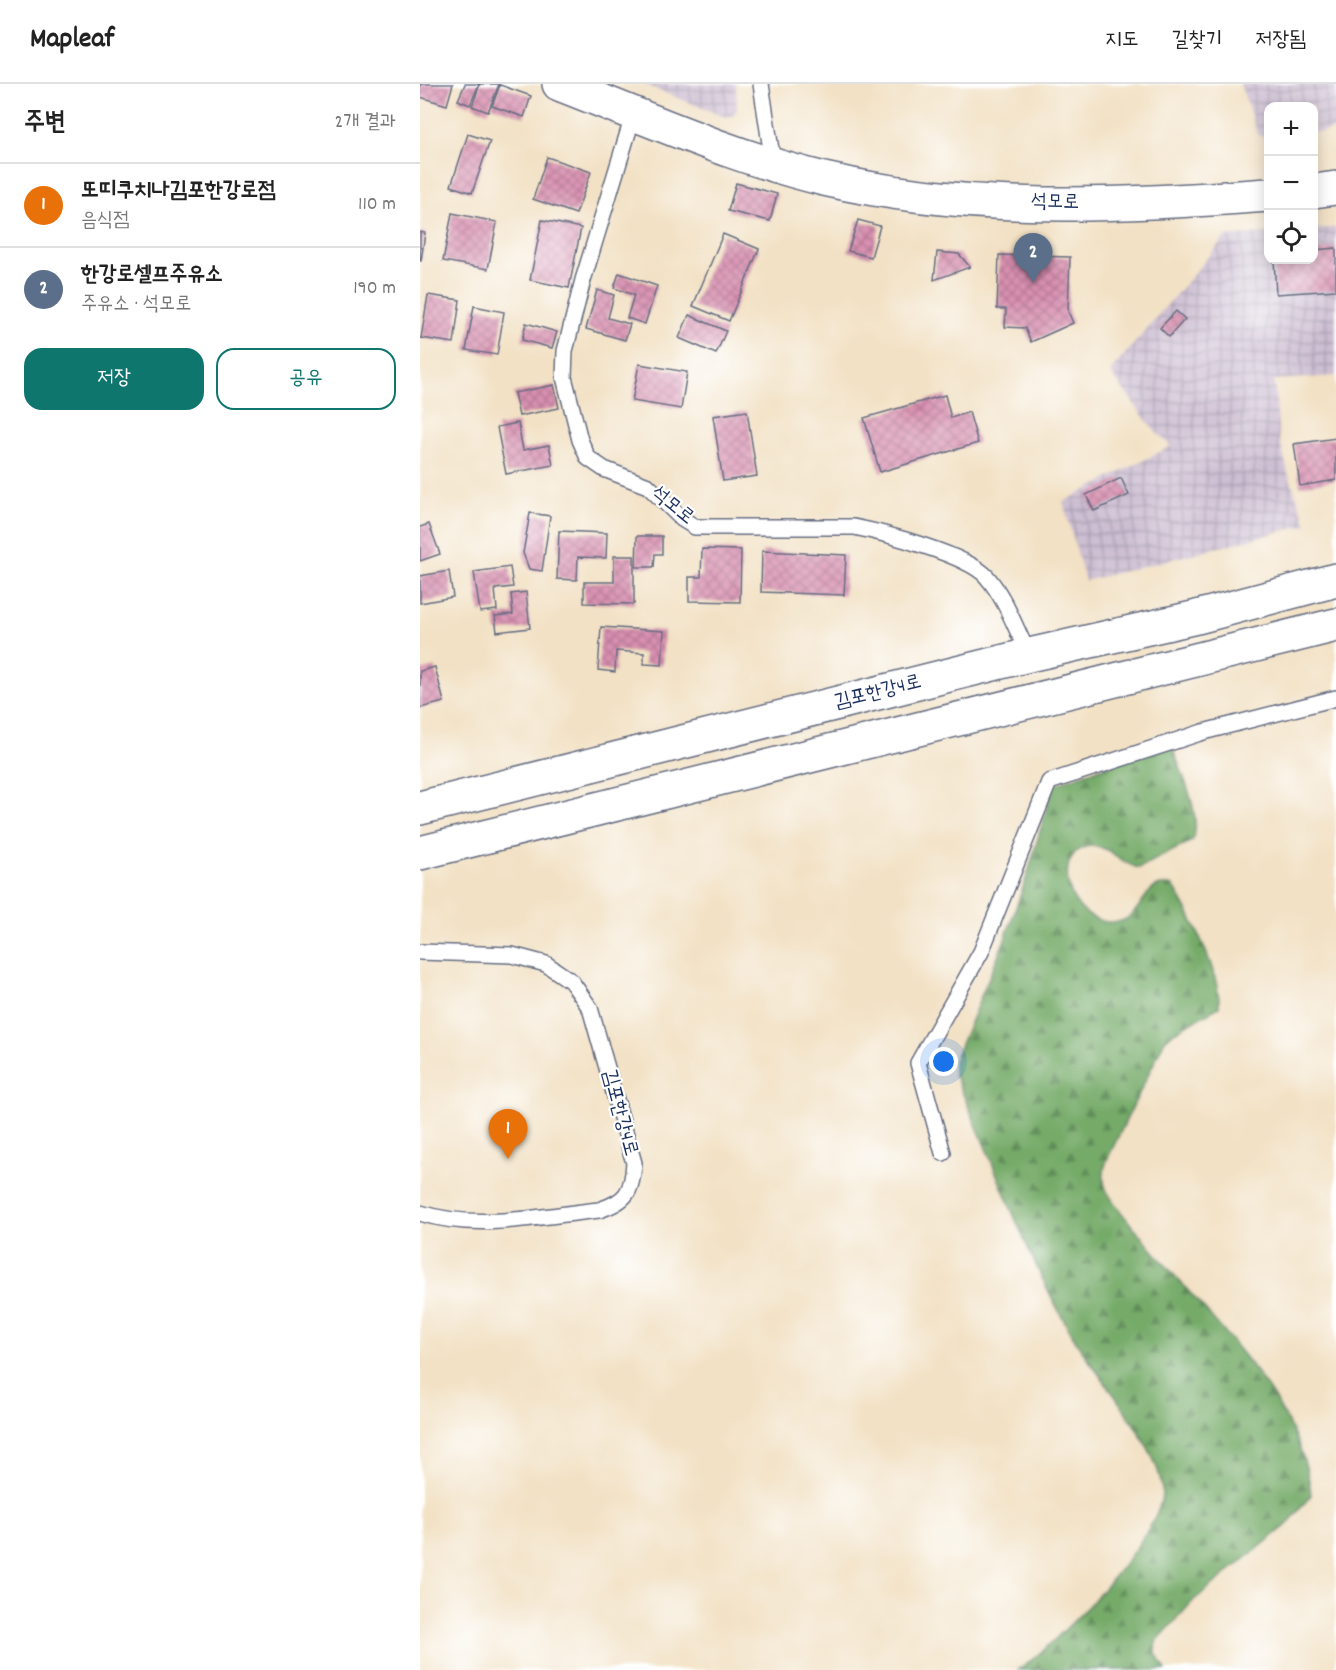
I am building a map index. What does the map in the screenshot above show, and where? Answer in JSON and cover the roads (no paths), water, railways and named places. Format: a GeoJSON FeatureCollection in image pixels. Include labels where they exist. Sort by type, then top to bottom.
{"type":"FeatureCollection","features":[{"type":"Feature","properties":{"kind":"street","name":"석모로"},"geometry":{"type":"LineString","coordinates":[[559,84],[773,163],[823,178],[894,192],[960,200],[1106,204],[1264,195]]}},
{"type":"Feature","properties":{"kind":"street"},"geometry":{"type":"LineString","coordinates":[[1318,190],[1336,188]]}},
{"type":"Feature","properties":{"kind":"street","name":"김포한강4로"},"geometry":{"type":"LineString","coordinates":[[420,808],[1029,655],[1197,617],[1336,580]]}},
{"type":"Feature","properties":{"kind":"street"},"geometry":{"type":"LineString","coordinates":[[420,853],[1336,625]]}},
{"type":"Feature","properties":{"kind":"lane"},"geometry":{"type":"LineString","coordinates":[[761,84],[773,163]]}},
{"type":"Feature","properties":{"kind":"lane","name":"석모로"},"geometry":{"type":"LineString","coordinates":[[634,113],[583,280],[563,365],[567,390],[588,458],[604,469],[648,486],[682,519],[695,527],[854,527],[878,532],[966,562],[987,578],[1029,655]]}},
{"type":"Feature","properties":{"kind":"lane"},"geometry":{"type":"LineString","coordinates":[[943,1153],[918,1063],[981,952],[1049,782],[1203,732],[1336,698]]}},
{"type":"Feature","properties":{"kind":"lane","name":"김포한강4로"},"geometry":{"type":"LineString","coordinates":[[420,952],[512,955],[546,964],[571,981],[590,1008],[634,1163],[633,1185],[619,1203],[600,1210],[474,1222],[445,1221],[420,1213]]}},
{"type":"Feature","properties":{"kind":"place","name":"한강로셀프주유소"},"geometry":{"type":"Point","coordinates":[1033,283]}},
{"type":"Feature","properties":{"kind":"place","name":"또띠쿠치나김포한강로점"},"geometry":{"type":"Point","coordinates":[508,1159]}}]}
